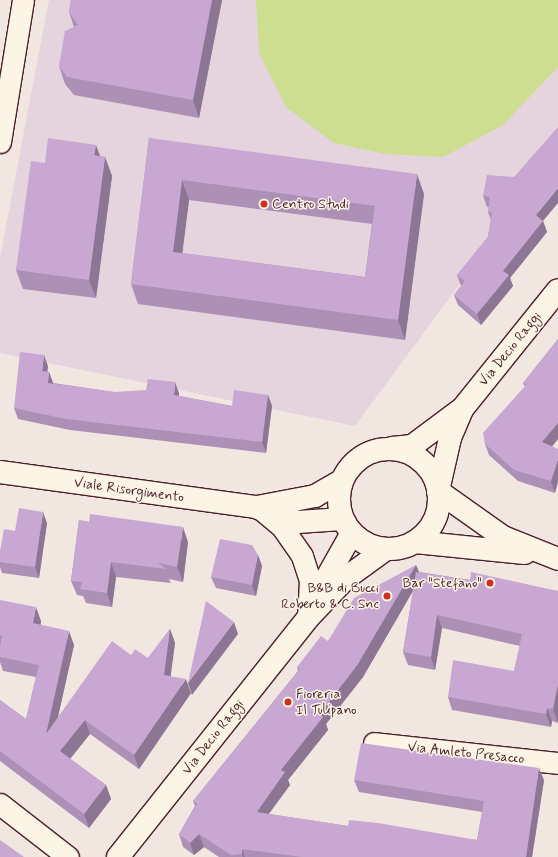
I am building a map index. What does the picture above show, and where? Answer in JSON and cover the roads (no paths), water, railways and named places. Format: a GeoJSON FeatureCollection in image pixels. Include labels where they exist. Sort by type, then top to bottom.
{"type":"FeatureCollection","features":[{"type":"Feature","properties":{"kind":"main road","name":"Via Decio Raggi"},"geometry":{"type":"LineString","coordinates":[[308,618],[347,526],[338,500],[342,481],[361,457],[391,448],[412,446],[463,408],[558,290]]}},
{"type":"Feature","properties":{"kind":"main road","name":"Via Decio Raggi"},"geometry":{"type":"LineString","coordinates":[[118,857],[308,618],[346,578],[386,549],[415,542],[434,520],[438,491],[450,438],[463,408]]}},
{"type":"Feature","properties":{"kind":"main road","name":"Via Decio Raggi"},"geometry":{"type":"LineString","coordinates":[[391,448],[408,452],[422,461],[433,475],[438,491]]}},
{"type":"Feature","properties":{"kind":"main road","name":"Viale Risorgimento"},"geometry":{"type":"LineString","coordinates":[[0,472],[257,507],[298,522],[347,526]]}},
{"type":"Feature","properties":{"kind":"main road","name":"Viale Risorgimento"},"geometry":{"type":"LineString","coordinates":[[257,507],[315,496],[342,481]]}},
{"type":"Feature","properties":{"kind":"main road"},"geometry":{"type":"LineString","coordinates":[[438,491],[503,537],[550,557]]}},
{"type":"Feature","properties":{"kind":"main road"},"geometry":{"type":"LineString","coordinates":[[347,526],[373,547],[386,549]]}},
{"type":"Feature","properties":{"kind":"main road"},"geometry":{"type":"LineString","coordinates":[[415,542],[550,557]]}},
{"type":"Feature","properties":{"kind":"street"},"geometry":{"type":"LineString","coordinates":[[1,130],[23,0]]}},
{"type":"Feature","properties":{"kind":"street"},"geometry":{"type":"LineString","coordinates":[[257,507],[282,527],[302,556],[310,580],[308,618]]}},
{"type":"Feature","properties":{"kind":"street","name":"Via Amleto Presacco"},"geometry":{"type":"LineString","coordinates":[[374,744],[558,763]]}},
{"type":"Feature","properties":{"kind":"street"},"geometry":{"type":"LineString","coordinates":[[0,804],[68,857]]}},
{"type":"Feature","properties":{"kind":"place","name":"Centro Studi"},"geometry":{"type":"Point","coordinates":[264,204]}},
{"type":"Feature","properties":{"kind":"place","name":"Bar \"Stefano\""},"geometry":{"type":"Point","coordinates":[490,583]}},
{"type":"Feature","properties":{"kind":"place","name":"B&B di Bucci Roberto & C. Snc"},"geometry":{"type":"Point","coordinates":[387,596]}},
{"type":"Feature","properties":{"kind":"place","name":"Fioreria Il Tulipano"},"geometry":{"type":"Point","coordinates":[288,702]}}]}
